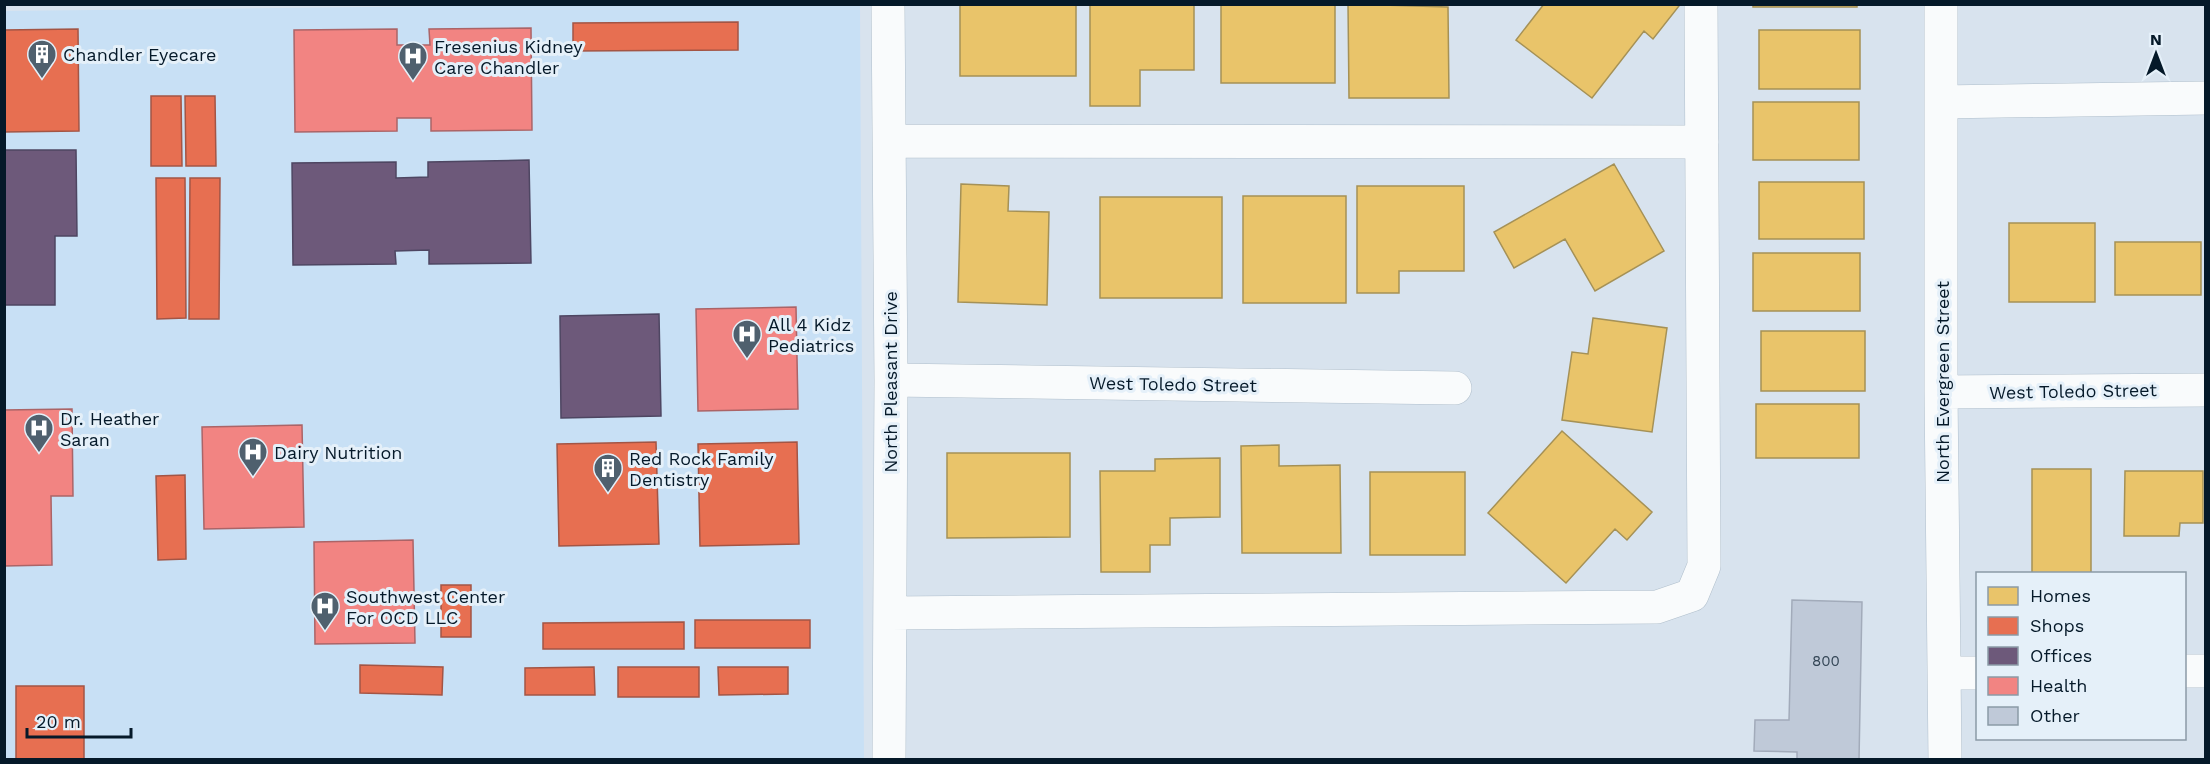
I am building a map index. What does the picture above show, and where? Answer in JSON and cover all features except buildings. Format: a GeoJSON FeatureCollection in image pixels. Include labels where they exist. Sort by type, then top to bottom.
{"type":"FeatureCollection","features":[{"type":"Feature","properties":{"kind":"street","name":"North Pleasant Drive"},"geometry":{"type":"LineString","coordinates":[[888,4],[891,380],[889,759]]}},
{"type":"Feature","properties":{"kind":"street"},"geometry":{"type":"LineString","coordinates":[[890,613],[1657,607],[1692,595],[1704,566],[1701,4]]}},
{"type":"Feature","properties":{"kind":"street","name":"North Evergreen Street"},"geometry":{"type":"LineString","coordinates":[[1941,4],[1941,392],[1945,759]]}},
{"type":"Feature","properties":{"kind":"street"},"geometry":{"type":"LineString","coordinates":[[1941,102],[2205,98]]}},
{"type":"Feature","properties":{"kind":"street"},"geometry":{"type":"LineString","coordinates":[[889,141],[1702,142]]}},
{"type":"Feature","properties":{"kind":"street","name":"West Toledo Street"},"geometry":{"type":"LineString","coordinates":[[891,380],[1455,388]]}},
{"type":"Feature","properties":{"kind":"street","name":"West Toledo Street"},"geometry":{"type":"LineString","coordinates":[[1941,392],[2205,390]]}},
{"type":"Feature","properties":{"kind":"street"},"geometry":{"type":"LineString","coordinates":[[2186,671],[2205,671]]}},
{"type":"Feature","properties":{"kind":"street"},"geometry":{"type":"LineString","coordinates":[[1944,673],[1976,673]]}},
{"type":"Feature","properties":{"kind":"shaded area"},"geometry":{"type":"Polygon","coordinates":[[[567,5],[860,5],[864,759],[5,759],[4,11],[567,5]]]}},
{"type":"Feature","properties":{"kind":"place","name":"Chandler Eyecare"},"geometry":{"type":"Point","coordinates":[42,80]}},
{"type":"Feature","properties":{"kind":"place","name":"Fresenius Kidney Care Chandler"},"geometry":{"type":"Point","coordinates":[413,82]}},
{"type":"Feature","properties":{"kind":"place","name":"All 4 Kidz Pediatrics"},"geometry":{"type":"Point","coordinates":[747,360]}},
{"type":"Feature","properties":{"kind":"place","name":"Dr. Heather Saran"},"geometry":{"type":"Point","coordinates":[39,454]}},
{"type":"Feature","properties":{"kind":"place","name":"Dairy Nutrition"},"geometry":{"type":"Point","coordinates":[253,478]}},
{"type":"Feature","properties":{"kind":"place","name":"Red Rock Family Dentistry"},"geometry":{"type":"Point","coordinates":[608,494]}},
{"type":"Feature","properties":{"kind":"place","name":"Southwest Center For OCD LLC"},"geometry":{"type":"Point","coordinates":[325,632]}}]}
